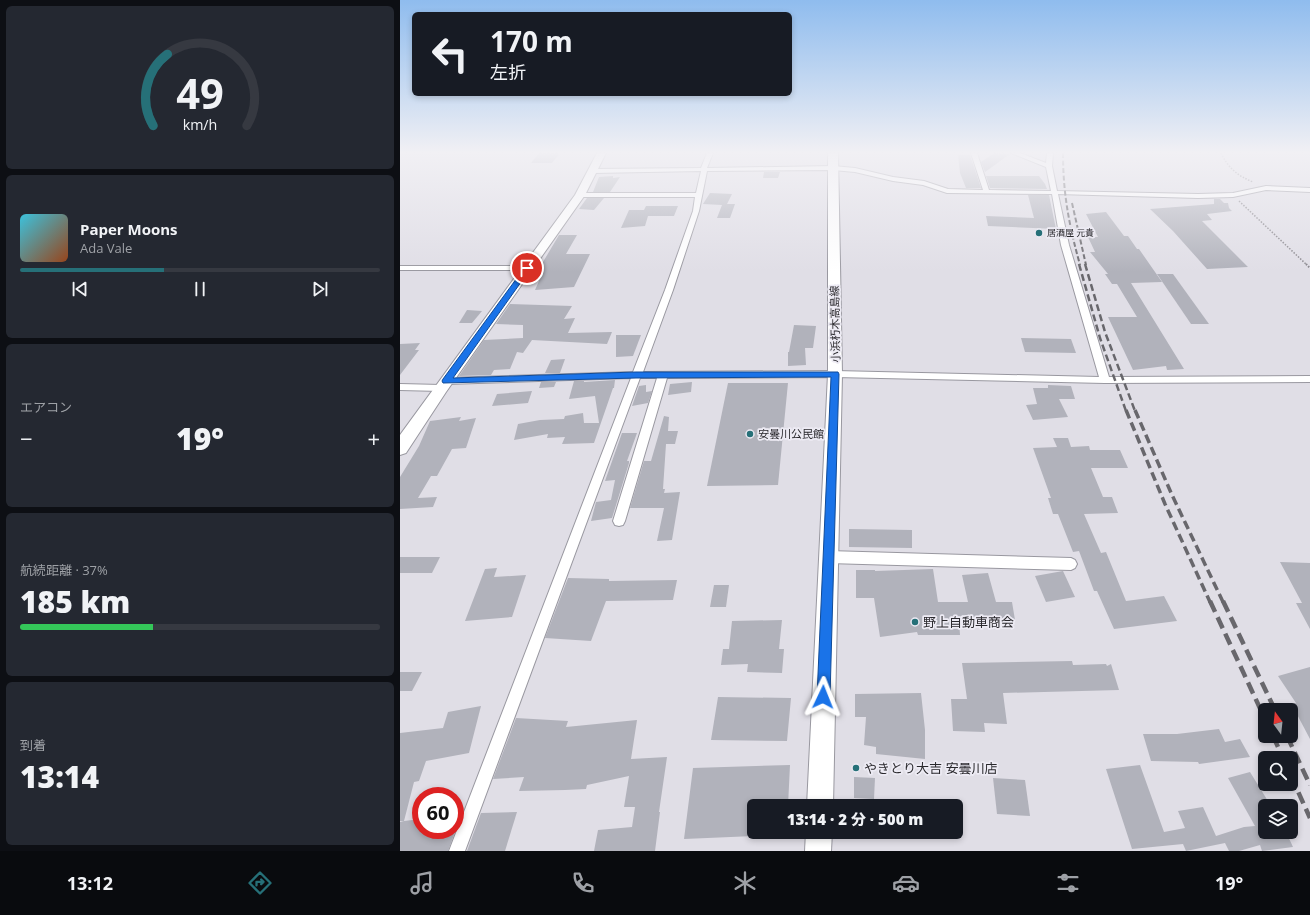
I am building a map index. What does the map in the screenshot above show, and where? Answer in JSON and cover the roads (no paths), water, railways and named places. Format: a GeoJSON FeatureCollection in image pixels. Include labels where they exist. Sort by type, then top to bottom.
{"type":"FeatureCollection","features":[{"type":"Feature","properties":{"kind":"main road","name":"小浜朽木高島線"},"geometry":{"type":"LineString","coordinates":[[820,799],[835,374],[833,193]]}},
{"type":"Feature","properties":{"kind":"main road"},"geometry":{"type":"LineString","coordinates":[[400,448],[580,195]]}},
{"type":"Feature","properties":{"kind":"main road"},"geometry":{"type":"LineString","coordinates":[[818,851],[819,839]]}},
{"type":"Feature","properties":{"kind":"street"},"geometry":{"type":"LineString","coordinates":[[1054,193],[1065,245],[1105,380]]}},
{"type":"Feature","properties":{"kind":"street"},"geometry":{"type":"LineString","coordinates":[[1102,193],[1132,195],[1233,195],[1244,193]]}},
{"type":"Feature","properties":{"kind":"street"},"geometry":{"type":"LineString","coordinates":[[457,851],[669,290],[700,195],[580,195]]}},
{"type":"Feature","properties":{"kind":"street"},"geometry":{"type":"LineString","coordinates":[[400,268],[527,268]]}},
{"type":"Feature","properties":{"kind":"street"},"geometry":{"type":"LineString","coordinates":[[400,387],[636,375],[835,374],[1105,380],[1310,379]]}},
{"type":"Feature","properties":{"kind":"street"},"geometry":{"type":"LineString","coordinates":[[619,521],[663,375]]}},
{"type":"Feature","properties":{"kind":"street"},"geometry":{"type":"LineString","coordinates":[[828,557],[1071,564]]}},
{"type":"Feature","properties":{"kind":"railway"},"geometry":{"type":"LineString","coordinates":[[1065,193],[1067,209],[1080,265]]}},
{"type":"Feature","properties":{"kind":"railway"},"geometry":{"type":"LineString","coordinates":[[1072,203],[1086,265]]}},
{"type":"Feature","properties":{"kind":"railway"},"geometry":{"type":"LineString","coordinates":[[1079,264],[1100,338],[1126,411]]}},
{"type":"Feature","properties":{"kind":"railway"},"geometry":{"type":"LineString","coordinates":[[1085,264],[1105,332],[1135,411]]}},
{"type":"Feature","properties":{"kind":"railway"},"geometry":{"type":"LineString","coordinates":[[1126,410],[1165,504],[1210,602]]}},
{"type":"Feature","properties":{"kind":"railway"},"geometry":{"type":"LineString","coordinates":[[1135,410],[1172,495],[1223,602]]}},
{"type":"Feature","properties":{"kind":"railway"},"geometry":{"type":"LineString","coordinates":[[1210,601],[1258,704]]}},
{"type":"Feature","properties":{"kind":"railway"},"geometry":{"type":"LineString","coordinates":[[1223,601],[1272,703]]}},
{"type":"Feature","properties":{"kind":"railway"},"geometry":{"type":"LineString","coordinates":[[1276,743],[1280,751]]}},
{"type":"Feature","properties":{"kind":"railway"},"geometry":{"type":"LineString","coordinates":[[1290,743],[1310,785]]}},
{"type":"Feature","properties":{"kind":"railway"},"geometry":{"type":"LineString","coordinates":[[1298,791],[1310,818]]}},
{"type":"Feature","properties":{"kind":"place","name":"居酒屋 元貴"},"geometry":{"type":"Point","coordinates":[1039,233]}},
{"type":"Feature","properties":{"kind":"place","name":"安曇川公民館"},"geometry":{"type":"Point","coordinates":[750,434]}},
{"type":"Feature","properties":{"kind":"place","name":"野上自動車商会"},"geometry":{"type":"Point","coordinates":[915,622]}},
{"type":"Feature","properties":{"kind":"place","name":"やきとり大吉 安曇川店"},"geometry":{"type":"Point","coordinates":[856,768]}}]}
